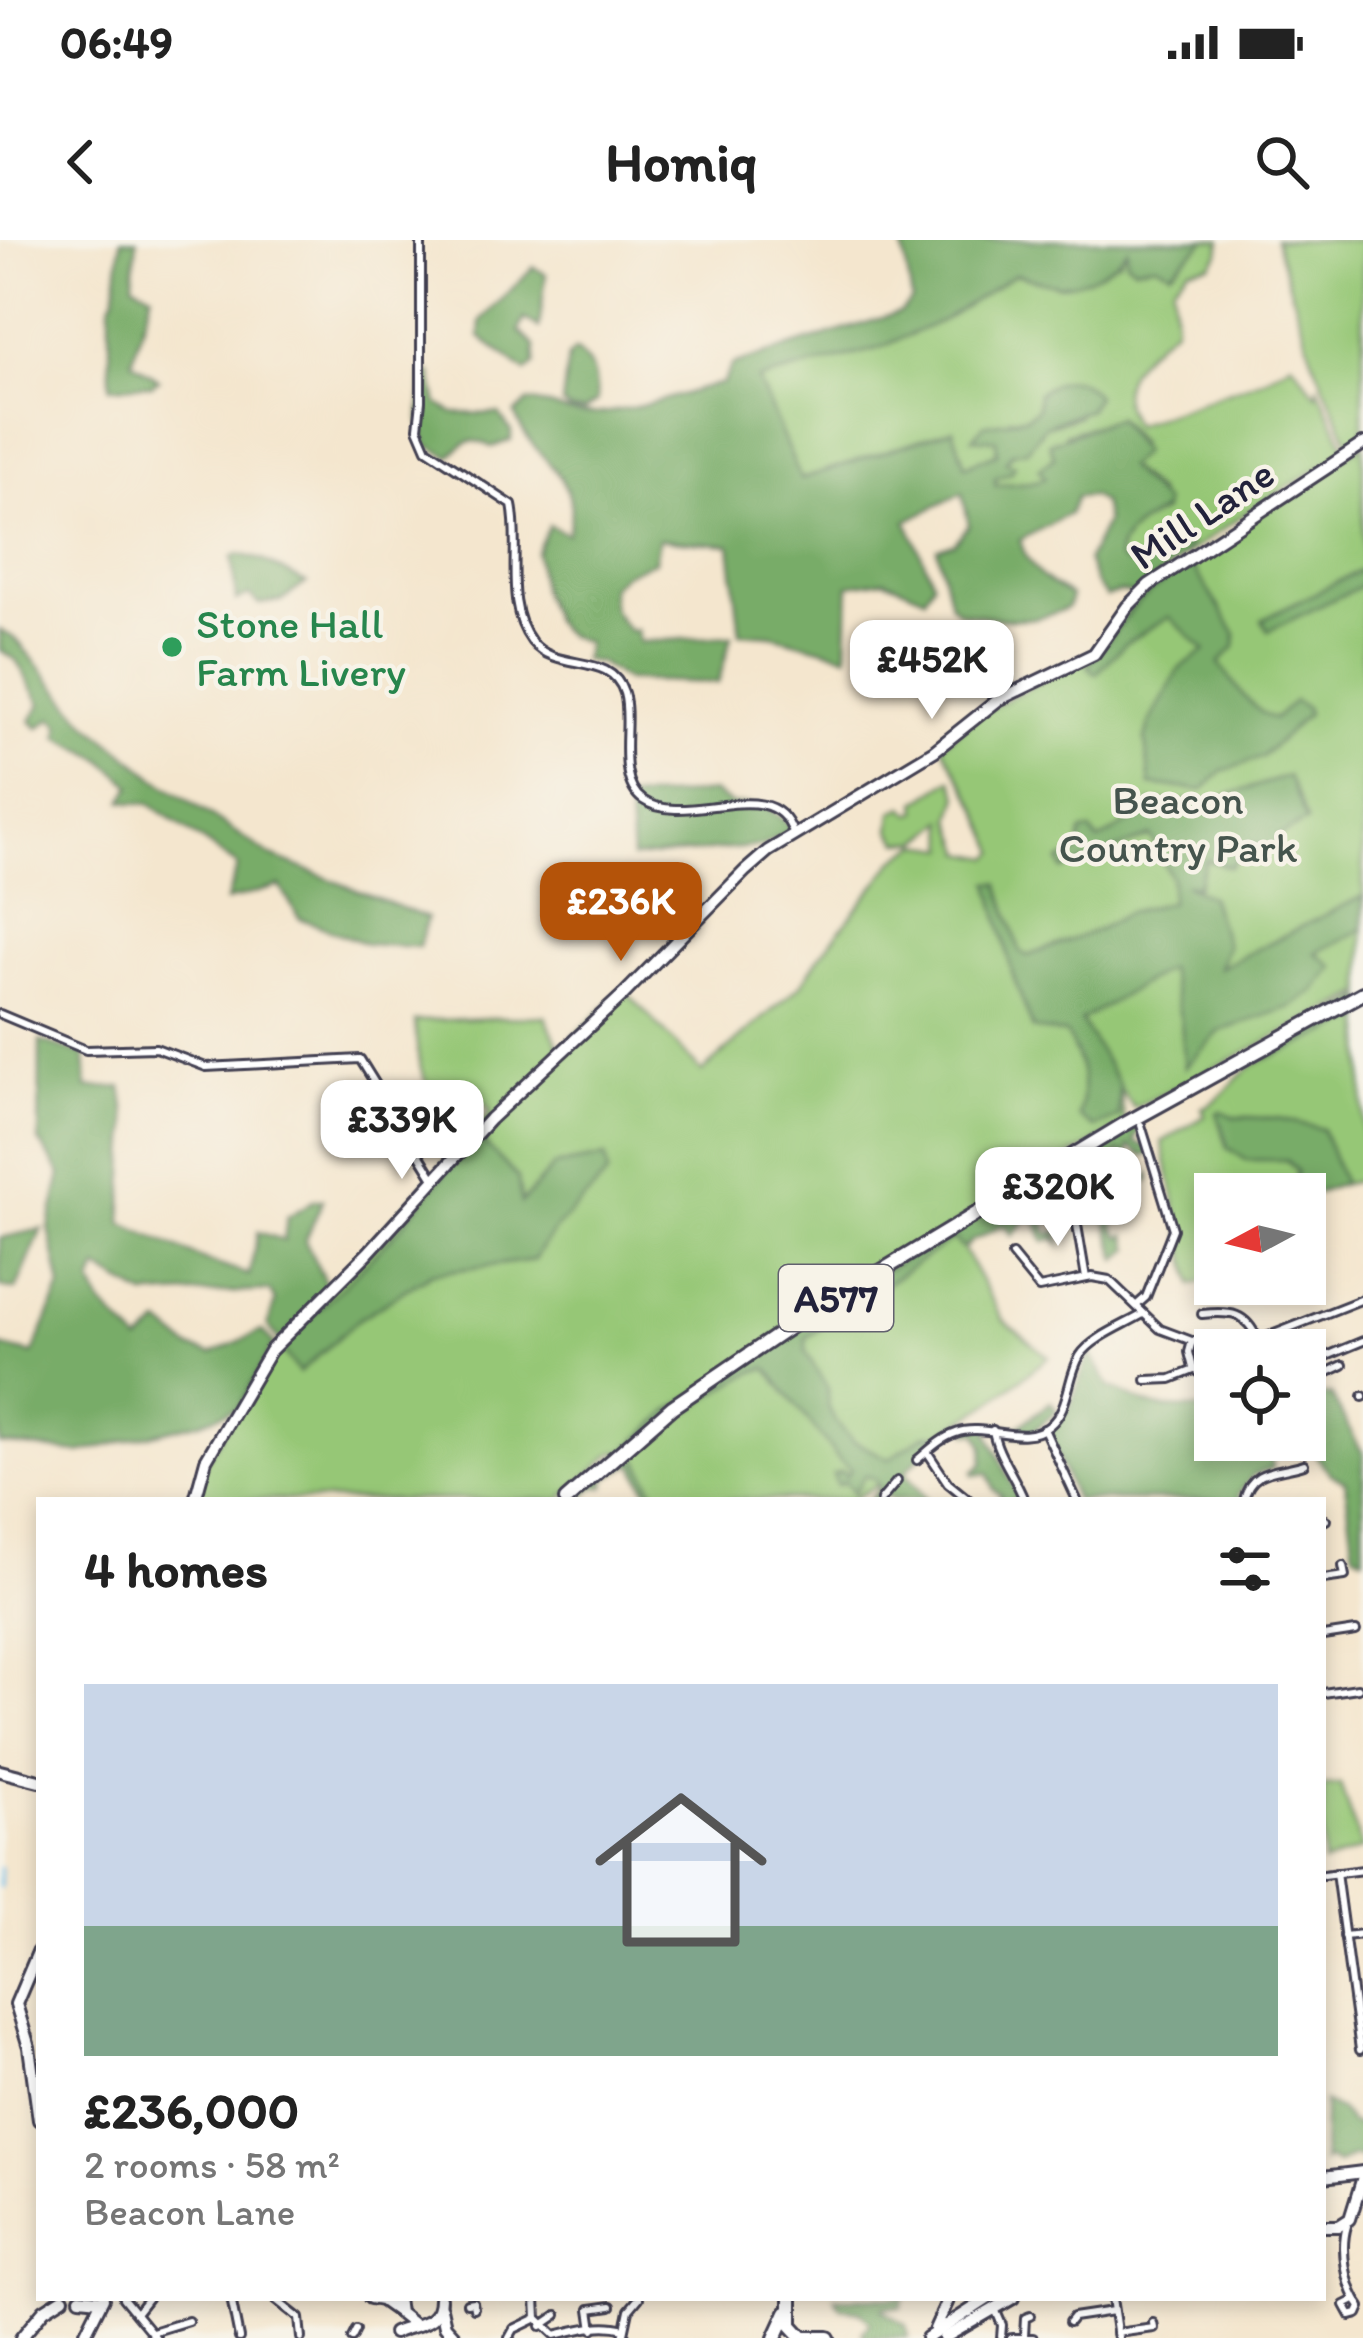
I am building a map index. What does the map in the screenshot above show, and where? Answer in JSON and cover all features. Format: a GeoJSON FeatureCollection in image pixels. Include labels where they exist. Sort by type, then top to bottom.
{"type":"FeatureCollection","features":[{"type":"Feature","properties":{"kind":"main road","name":"A577"},"geometry":{"type":"LineString","coordinates":[[569,1497],[671,1407],[919,1245],[1363,992]]}},
{"type":"Feature","properties":{"kind":"main road"},"geometry":{"type":"LineString","coordinates":[[776,2338],[790,2301]]}},
{"type":"Feature","properties":{"kind":"main road"},"geometry":{"type":"LineString","coordinates":[[791,2301],[790,2325],[812,2337]]}},
{"type":"Feature","properties":{"kind":"street"},"geometry":{"type":"LineString","coordinates":[[196,1497],[206,1460],[270,1351],[490,1119],[624,994],[745,871],[794,836],[784,814],[766,804],[674,810],[653,806],[636,795],[628,774],[626,698],[619,680],[598,665],[554,657],[531,640],[516,591],[512,506],[427,448],[418,428],[421,240]]}},
{"type":"Feature","properties":{"kind":"street","name":"Mill Lane"},"geometry":{"type":"LineString","coordinates":[[794,836],[934,751],[998,700],[1094,654],[1149,584],[1363,444]]}},
{"type":"Feature","properties":{"kind":"street"},"geometry":{"type":"LineString","coordinates":[[0,1014],[86,1050],[156,1048],[206,1067],[360,1059],[435,1180]]}},
{"type":"Feature","properties":{"kind":"street"},"geometry":{"type":"LineString","coordinates":[[1137,1305],[1146,1297],[1173,1228],[1141,1120]]}},
{"type":"Feature","properties":{"kind":"street"},"geometry":{"type":"LineString","coordinates":[[1076,1219],[1086,1278]]}},
{"type":"Feature","properties":{"kind":"street"},"geometry":{"type":"LineString","coordinates":[[1012,1255],[1039,1288],[1086,1278],[1109,1280],[1168,1333],[1192,1341],[1189,1352],[1194,1367]]}},
{"type":"Feature","properties":{"kind":"street"},"geometry":{"type":"LineString","coordinates":[[1288,1329],[1363,1299]]}},
{"type":"Feature","properties":{"kind":"street"},"geometry":{"type":"LineString","coordinates":[[917,1460],[957,1432],[1025,1434],[1044,1429],[1057,1416],[1078,1358],[1143,1314]]}},
{"type":"Feature","properties":{"kind":"street"},"geometry":{"type":"LineString","coordinates":[[1208,1316],[1241,1316],[1250,1329]]}},
{"type":"Feature","properties":{"kind":"street"},"geometry":{"type":"LineString","coordinates":[[1326,1356],[1363,1341]]}},
{"type":"Feature","properties":{"kind":"street"},"geometry":{"type":"LineString","coordinates":[[1328,1372],[1340,1367],[1332,1354]]}},
{"type":"Feature","properties":{"kind":"street"},"geometry":{"type":"LineString","coordinates":[[1146,1380],[1171,1379],[1194,1370]]}},
{"type":"Feature","properties":{"kind":"street"},"geometry":{"type":"LineString","coordinates":[[1044,1429],[1076,1497]]}},
{"type":"Feature","properties":{"kind":"street"},"geometry":{"type":"LineString","coordinates":[[993,1430],[998,1451],[1023,1497]]}},
{"type":"Feature","properties":{"kind":"street"},"geometry":{"type":"LineString","coordinates":[[927,1452],[948,1483],[964,1497]]}},
{"type":"Feature","properties":{"kind":"street"},"geometry":{"type":"LineString","coordinates":[[1245,1497],[1260,1473],[1304,1464]]}},
{"type":"Feature","properties":{"kind":"street"},"geometry":{"type":"LineString","coordinates":[[883,1497],[896,1481]]}},
{"type":"Feature","properties":{"kind":"street"},"geometry":{"type":"LineString","coordinates":[[1326,1579],[1345,1576],[1343,1566]]}},
{"type":"Feature","properties":{"kind":"street"},"geometry":{"type":"LineString","coordinates":[[1326,1636],[1356,1631]]}},
{"type":"Feature","properties":{"kind":"street"},"geometry":{"type":"LineString","coordinates":[[1326,1693],[1358,1688]]}},
{"type":"Feature","properties":{"kind":"street"},"geometry":{"type":"LineString","coordinates":[[0,1772],[36,1780]]}},
{"type":"Feature","properties":{"kind":"street"},"geometry":{"type":"LineString","coordinates":[[1326,1875],[1363,1870]]}},
{"type":"Feature","properties":{"kind":"street"},"geometry":{"type":"LineString","coordinates":[[1336,1873],[1360,2050]]}},
{"type":"Feature","properties":{"kind":"street"},"geometry":{"type":"LineString","coordinates":[[1344,1936],[1363,1934]]}},
{"type":"Feature","properties":{"kind":"street"},"geometry":{"type":"LineString","coordinates":[[36,1957],[16,2000],[36,2100]]}},
{"type":"Feature","properties":{"kind":"street"},"geometry":{"type":"LineString","coordinates":[[1329,2176],[1363,2175],[1344,2242],[1358,2305]]}},
{"type":"Feature","properties":{"kind":"street"},"geometry":{"type":"LineString","coordinates":[[1329,2176],[1350,2183],[1357,2200]]}},
{"type":"Feature","properties":{"kind":"street"},"geometry":{"type":"LineString","coordinates":[[1326,2227],[1350,2219]]}},
{"type":"Feature","properties":{"kind":"street"},"geometry":{"type":"LineString","coordinates":[[1326,2227],[1344,2242]]}},
{"type":"Feature","properties":{"kind":"street"},"geometry":{"type":"LineString","coordinates":[[21,2338],[44,2310],[58,2301]]}},
{"type":"Feature","properties":{"kind":"street"},"geometry":{"type":"LineString","coordinates":[[82,2301],[90,2321]]}},
{"type":"Feature","properties":{"kind":"street"},"geometry":{"type":"LineString","coordinates":[[83,2338],[101,2301]]}},
{"type":"Feature","properties":{"kind":"street"},"geometry":{"type":"LineString","coordinates":[[126,2301],[154,2335],[188,2321]]}},
{"type":"Feature","properties":{"kind":"street"},"geometry":{"type":"LineString","coordinates":[[137,2312],[146,2301]]}},
{"type":"Feature","properties":{"kind":"street"},"geometry":{"type":"LineString","coordinates":[[232,2301],[238,2338]]}},
{"type":"Feature","properties":{"kind":"street"},"geometry":{"type":"LineString","coordinates":[[277,2301],[299,2318],[301,2338]]}},
{"type":"Feature","properties":{"kind":"street"},"geometry":{"type":"LineString","coordinates":[[382,2301],[415,2325],[453,2335]]}},
{"type":"Feature","properties":{"kind":"street"},"geometry":{"type":"LineString","coordinates":[[392,2336],[397,2301]]}},
{"type":"Feature","properties":{"kind":"street"},"geometry":{"type":"LineString","coordinates":[[392,2336],[435,2318],[440,2301]]}},
{"type":"Feature","properties":{"kind":"street"},"geometry":{"type":"LineString","coordinates":[[440,2301],[453,2335]]}},
{"type":"Feature","properties":{"kind":"street"},"geometry":{"type":"LineString","coordinates":[[536,2301],[539,2322],[552,2336],[610,2325],[624,2334],[629,2310],[636,2301]]}},
{"type":"Feature","properties":{"kind":"street"},"geometry":{"type":"LineString","coordinates":[[928,2337],[947,2301]]}},
{"type":"Feature","properties":{"kind":"street"},"geometry":{"type":"LineString","coordinates":[[950,2301],[953,2311],[981,2310],[1003,2325],[1001,2338]]}},
{"type":"Feature","properties":{"kind":"street"},"geometry":{"type":"LineString","coordinates":[[1112,2301],[1117,2335],[1154,2327],[1153,2323]]}},
{"type":"Feature","properties":{"kind":"street"},"geometry":{"type":"LineString","coordinates":[[592,2332],[590,2309],[611,2306]]}},
{"type":"Feature","properties":{"kind":"street"},"geometry":{"type":"LineString","coordinates":[[928,2337],[981,2310]]}},
{"type":"Feature","properties":{"kind":"street"},"geometry":{"type":"LineString","coordinates":[[944,2338],[981,2310]]}},
{"type":"Feature","properties":{"kind":"street"},"geometry":{"type":"LineString","coordinates":[[1069,2322],[1073,2317],[1113,2311]]}},
{"type":"Feature","properties":{"kind":"street"},"geometry":{"type":"LineString","coordinates":[[509,2338],[514,2329],[557,2315]]}},
{"type":"Feature","properties":{"kind":"street"},"geometry":{"type":"LineString","coordinates":[[1011,2338],[1028,2337],[1026,2316]]}},
{"type":"Feature","properties":{"kind":"green space"},"geometry":{"type":"Polygon","coordinates":[[[121,240],[137,240],[133,283],[152,293],[132,361],[159,380],[151,385],[110,387],[110,305],[121,240]]]}},
{"type":"Feature","properties":{"kind":"green space"},"geometry":{"type":"Polygon","coordinates":[[[902,240],[1206,240],[1171,271],[1156,264],[1135,267],[1127,262],[1127,249],[1105,269],[1075,283],[1055,284],[1015,274],[943,320],[877,349],[758,380],[801,479],[953,429],[965,466],[997,453],[996,440],[973,438],[983,425],[1026,417],[1037,409],[1038,393],[1061,381],[1076,381],[1096,396],[1089,409],[1045,426],[1027,450],[1011,453],[1006,462],[1015,465],[1011,472],[995,478],[996,486],[1045,478],[1039,469],[1054,457],[1049,443],[1116,418],[1142,452],[1127,467],[1164,503],[1163,511],[1128,535],[1118,558],[1127,564],[1165,547],[1190,544],[1183,557],[1136,595],[1121,592],[1106,597],[1087,560],[1106,522],[1102,503],[1091,496],[1076,497],[1069,514],[1020,540],[1039,574],[1071,596],[1068,607],[1029,619],[959,612],[950,604],[937,548],[954,543],[969,525],[962,493],[907,521],[933,582],[925,597],[885,580],[849,585],[847,655],[772,635],[740,633],[730,545],[659,539],[655,561],[624,574],[611,586],[614,611],[630,631],[637,630],[639,642],[732,636],[718,683],[625,680],[600,663],[583,660],[586,643],[566,635],[554,623],[541,590],[536,553],[549,525],[567,534],[569,497],[515,414],[528,402],[583,414],[653,403],[723,383],[732,365],[901,312],[912,300],[902,240]]]}},
{"type":"Feature","properties":{"kind":"green space"},"geometry":{"type":"Polygon","coordinates":[[[1206,240],[1221,240],[1219,254],[1211,264],[1189,268],[1173,285],[1175,327],[1131,369],[1124,395],[1134,425],[1264,379],[1292,362],[1316,394],[1318,387],[1347,451],[1183,557],[1170,543],[1141,560],[1126,564],[1118,558],[1128,535],[1163,512],[1157,492],[1126,466],[1139,443],[1117,418],[1065,434],[1055,458],[1040,469],[1045,478],[1033,482],[997,486],[995,478],[1011,472],[1005,463],[1009,457],[1045,426],[1079,416],[1037,409],[1025,417],[1010,418],[997,439],[997,453],[964,466],[953,430],[800,479],[757,380],[877,349],[943,320],[1015,274],[1058,285],[1119,261],[1128,246],[1127,262],[1135,267],[1156,264],[1171,271],[1206,240]]]}},
{"type":"Feature","properties":{"kind":"green space"},"geometry":{"type":"Polygon","coordinates":[[[1275,240],[1363,240],[1363,437],[1351,447],[1313,360],[1275,240]]]}},
{"type":"Feature","properties":{"kind":"green space"},"geometry":{"type":"Polygon","coordinates":[[[533,267],[546,274],[539,328],[524,319],[519,331],[535,346],[535,364],[526,372],[480,337],[481,321],[533,267]]]}},
{"type":"Feature","properties":{"kind":"green space"},"geometry":{"type":"Polygon","coordinates":[[[575,350],[595,378],[597,401],[584,411],[562,404],[568,357],[575,350]]]}},
{"type":"Feature","properties":{"kind":"green space"},"geometry":{"type":"Polygon","coordinates":[[[423,371],[431,373],[438,404],[454,413],[499,414],[511,431],[511,440],[492,447],[468,442],[450,457],[427,445],[420,424],[423,371]]]}},
{"type":"Feature","properties":{"kind":"green space","name":"Beacon Country Park"},"geometry":{"type":"Polygon","coordinates":[[[1363,444],[1363,993],[1134,1108],[1120,1088],[1125,1124],[951,1227],[1003,1320],[1049,1357],[986,1406],[912,1451],[856,1497],[650,1497],[626,1450],[614,1452],[563,1497],[196,1497],[206,1460],[285,1338],[491,1111],[475,1096],[449,1114],[422,1072],[415,1021],[545,1016],[560,1049],[624,989],[702,1072],[801,985],[895,860],[919,844],[948,848],[945,821],[920,841],[900,842],[891,830],[893,812],[904,807],[911,814],[918,811],[917,802],[952,779],[959,795],[952,818],[965,853],[991,858],[997,852],[942,745],[978,714],[1094,654],[1135,599],[1363,444]]]}},
{"type":"Feature","properties":{"kind":"green space"},"geometry":{"type":"Polygon","coordinates":[[[232,557],[262,560],[306,583],[281,601],[259,604],[249,595],[236,601],[232,557]]]}},
{"type":"Feature","properties":{"kind":"green space"},"geometry":{"type":"Polygon","coordinates":[[[1190,562],[1236,634],[1235,647],[1219,663],[1237,687],[1274,719],[1294,701],[1307,714],[1261,758],[1223,771],[1202,790],[1150,785],[1145,739],[1180,668],[1205,650],[1169,617],[1126,643],[1096,674],[1088,666],[1138,602],[1190,562]]]}},
{"type":"Feature","properties":{"kind":"green space"},"geometry":{"type":"Polygon","coordinates":[[[1363,569],[1363,585],[1268,631],[1262,620],[1363,569]]]}},
{"type":"Feature","properties":{"kind":"green space"},"geometry":{"type":"Polygon","coordinates":[[[0,630],[16,639],[86,722],[154,777],[269,855],[427,918],[419,947],[366,944],[299,918],[280,886],[226,901],[238,866],[150,804],[123,801],[132,786],[103,760],[58,737],[60,725],[53,718],[38,728],[31,721],[41,704],[16,660],[0,650],[0,630]]]}},
{"type":"Feature","properties":{"kind":"green space","name":"Beacon Country Park"},"geometry":{"type":"Polygon","coordinates":[[[1288,776],[1307,821],[1279,836],[1274,846],[1250,844],[1230,867],[1206,860],[1197,886],[1185,884],[1210,897],[1227,946],[1219,968],[1363,896],[1363,929],[1316,953],[1334,967],[1315,991],[1291,1007],[1220,1031],[1185,1067],[1181,1020],[1168,968],[1081,1021],[1119,1084],[1119,1117],[1094,1128],[1079,1117],[1082,1074],[1066,1034],[1033,1029],[1013,976],[990,883],[999,883],[1020,951],[1027,956],[1098,930],[1129,912],[1170,902],[1171,878],[1151,836],[1063,870],[1059,861],[1078,852],[1081,833],[1090,830],[1098,841],[1146,813],[1150,803],[1212,800],[1288,776]]]}},
{"type":"Feature","properties":{"kind":"green space"},"geometry":{"type":"Polygon","coordinates":[[[713,792],[732,805],[764,805],[794,828],[762,846],[632,858],[628,799],[713,792]]]}},
{"type":"Feature","properties":{"kind":"green space"},"geometry":{"type":"Polygon","coordinates":[[[1363,997],[1363,1018],[1266,1059],[1264,1054],[1275,1046],[1363,997]]]}},
{"type":"Feature","properties":{"kind":"green space"},"geometry":{"type":"Polygon","coordinates":[[[1363,1018],[1363,1180],[1343,1184],[1321,1129],[1220,1112],[1228,1149],[1286,1160],[1296,1173],[1194,1173],[1193,1285],[1162,1142],[1205,1116],[1202,1108],[1254,1065],[1363,1018]]]}},
{"type":"Feature","properties":{"kind":"green space"},"geometry":{"type":"Polygon","coordinates":[[[40,1041],[85,1055],[87,1088],[122,1087],[128,1126],[122,1223],[249,1275],[258,1232],[284,1240],[287,1217],[323,1200],[305,1241],[328,1288],[280,1342],[268,1326],[275,1301],[269,1291],[145,1296],[98,1269],[92,1284],[102,1305],[140,1343],[161,1324],[190,1348],[211,1354],[262,1331],[274,1344],[238,1408],[79,1453],[0,1444],[0,1346],[33,1354],[61,1287],[49,1228],[61,1174],[39,1141],[40,1041]]]}},
{"type":"Feature","properties":{"kind":"green space"},"geometry":{"type":"Polygon","coordinates":[[[1217,1113],[1277,1118],[1322,1129],[1343,1184],[1326,1189],[1326,1173],[1296,1173],[1286,1160],[1246,1160],[1228,1148],[1217,1113]]]}},
{"type":"Feature","properties":{"kind":"green space"},"geometry":{"type":"Polygon","coordinates":[[[1137,1123],[1140,1130],[1134,1141],[1143,1146],[1149,1143],[1152,1153],[1143,1156],[1129,1146],[1128,1158],[1119,1152],[1111,1164],[1118,1175],[1125,1172],[1128,1180],[1150,1174],[1150,1181],[1117,1188],[1114,1199],[1122,1201],[1125,1212],[1113,1226],[1120,1237],[1126,1234],[1131,1249],[1118,1260],[1102,1187],[1068,1190],[1037,1204],[1041,1215],[1068,1209],[1068,1215],[1044,1220],[1048,1234],[1058,1231],[1060,1244],[1054,1238],[1044,1242],[1033,1211],[1012,1236],[1002,1226],[967,1247],[960,1247],[954,1238],[806,1338],[806,1352],[828,1389],[828,1406],[853,1441],[889,1459],[924,1435],[943,1433],[905,1472],[925,1497],[872,1497],[879,1488],[875,1479],[865,1475],[854,1493],[845,1482],[837,1485],[833,1474],[842,1471],[846,1476],[851,1469],[767,1368],[699,1404],[636,1455],[657,1497],[651,1497],[633,1464],[605,1479],[605,1486],[593,1488],[584,1497],[571,1497],[671,1410],[864,1283],[1137,1123]]]}},
{"type":"Feature","properties":{"kind":"green space"},"geometry":{"type":"Polygon","coordinates":[[[477,1136],[518,1178],[521,1203],[554,1166],[605,1157],[608,1174],[559,1225],[534,1260],[432,1273],[359,1319],[299,1373],[281,1348],[399,1229],[477,1136]]]}},
{"type":"Feature","properties":{"kind":"green space"},"geometry":{"type":"Polygon","coordinates":[[[42,1229],[16,1290],[0,1287],[0,1238],[42,1229]]]}},
{"type":"Feature","properties":{"kind":"green space"},"geometry":{"type":"Polygon","coordinates":[[[1090,1352],[1110,1388],[1157,1407],[1194,1409],[1194,1461],[1272,1461],[1273,1468],[1253,1475],[1240,1497],[1074,1497],[1047,1431],[1069,1409],[1090,1352]]]}},
{"type":"Feature","properties":{"kind":"green space"},"geometry":{"type":"Polygon","coordinates":[[[1326,1395],[1331,1395],[1363,1454],[1363,1557],[1354,1552],[1345,1481],[1320,1461],[1326,1461],[1326,1395]]]}},
{"type":"Feature","properties":{"kind":"green space"},"geometry":{"type":"Polygon","coordinates":[[[1051,1402],[1057,1411],[1026,1437],[987,1430],[1018,1497],[1000,1497],[988,1473],[974,1475],[983,1464],[984,1446],[977,1432],[968,1433],[968,1422],[1018,1427],[1051,1402]]]}},
{"type":"Feature","properties":{"kind":"green space"},"geometry":{"type":"Polygon","coordinates":[[[1340,1784],[1362,1849],[1326,1863],[1326,1786],[1340,1784]]]}},
{"type":"Feature","properties":{"kind":"green space"},"geometry":{"type":"Polygon","coordinates":[[[1326,2103],[1350,2123],[1363,2127],[1363,2158],[1353,2156],[1338,2164],[1327,2159],[1326,2103]]]}},
{"type":"Feature","properties":{"kind":"green space"},"geometry":{"type":"Polygon","coordinates":[[[837,2301],[902,2301],[901,2307],[882,2310],[906,2325],[908,2337],[864,2338],[870,2322],[860,2311],[840,2307],[837,2301]]]}},
{"type":"Feature","properties":{"kind":"waterway"},"geometry":{"type":"LineString","coordinates":[[0,1868],[0,1887]]}},
{"type":"Feature","properties":{"kind":"place","name":"Stone Hall Farm Livery"},"geometry":{"type":"Point","coordinates":[172,647]}}]}
